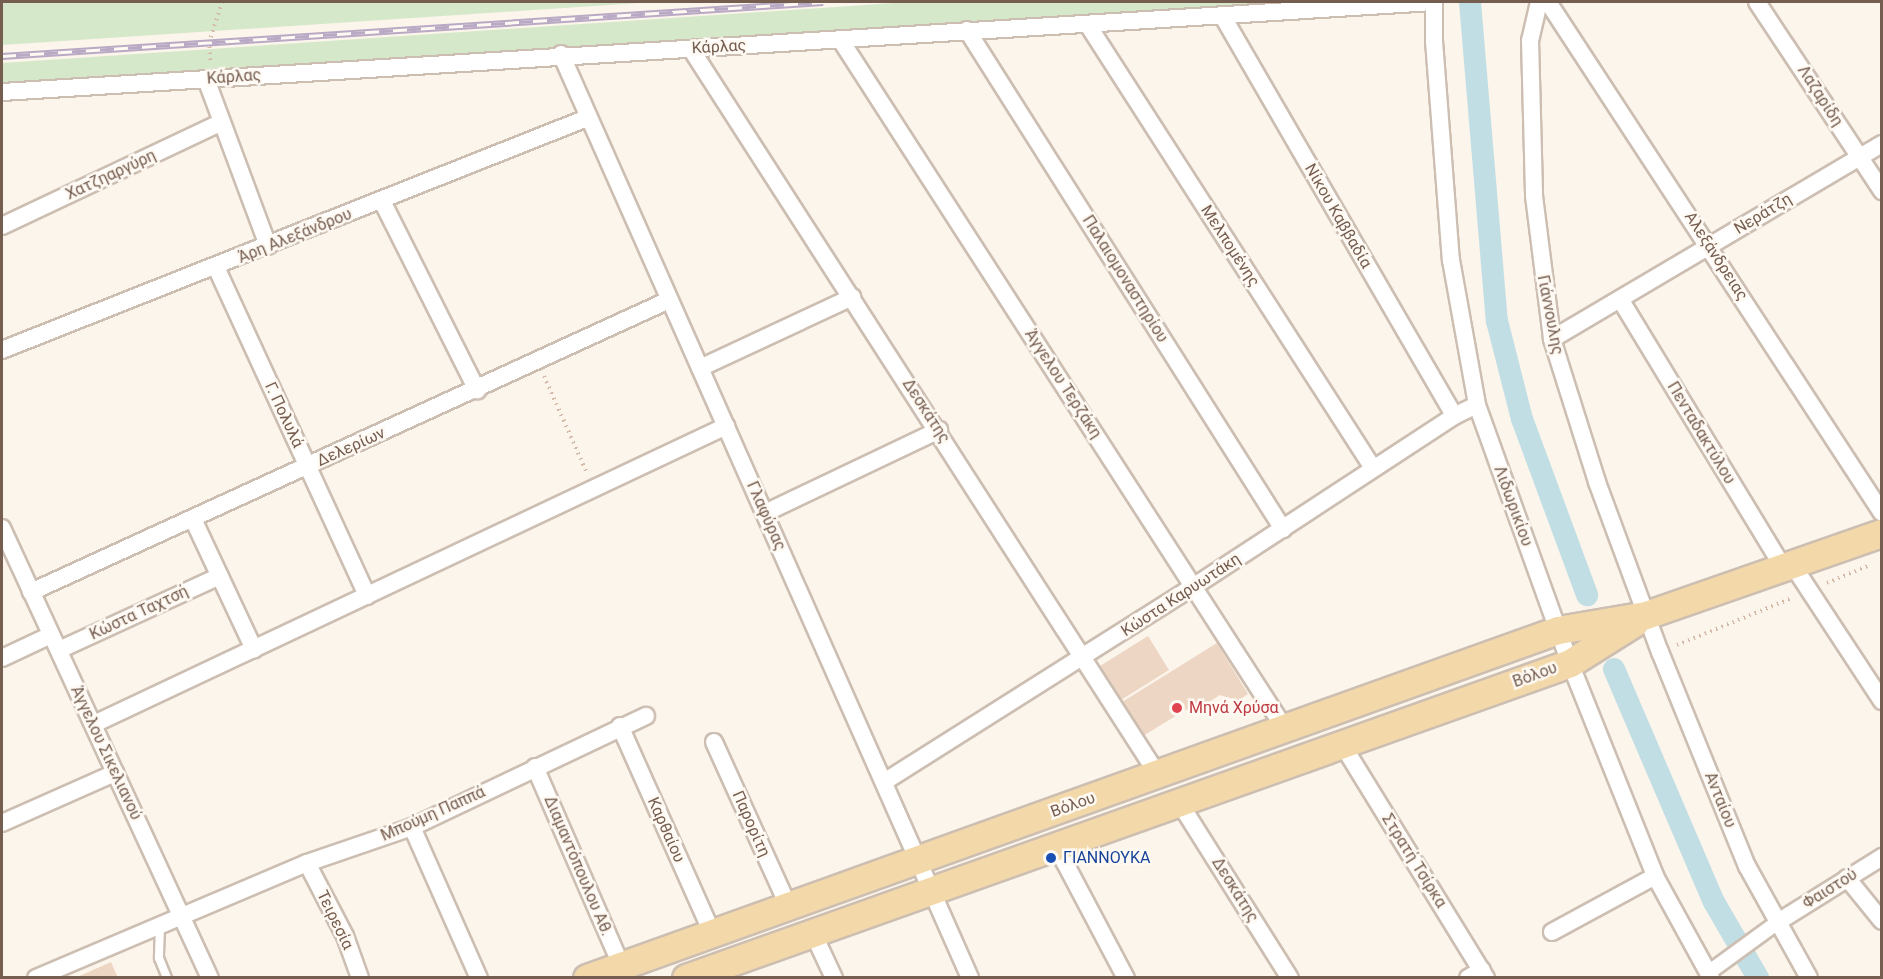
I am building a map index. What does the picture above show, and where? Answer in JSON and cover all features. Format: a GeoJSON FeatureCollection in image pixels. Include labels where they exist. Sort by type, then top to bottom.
{"type":"FeatureCollection","features":[{"type":"Feature","properties":{"kind":"main road"},"geometry":{"type":"LineString","coordinates":[[1646,615],[1881,533]]}},
{"type":"Feature","properties":{"kind":"main road","name":"Βόλου"},"geometry":{"type":"LineString","coordinates":[[587,978],[1558,630],[1646,615]]}},
{"type":"Feature","properties":{"kind":"main road","name":"Βόλου"},"geometry":{"type":"LineString","coordinates":[[686,978],[1570,663],[1646,615]]}},
{"type":"Feature","properties":{"kind":"street","name":"Κάρλας"},"geometry":{"type":"LineString","coordinates":[[2,92],[561,54],[691,49],[1434,2]]}},
{"type":"Feature","properties":{"kind":"street","name":"Λιδωρικίου"},"geometry":{"type":"LineString","coordinates":[[1434,2],[1434,41],[1451,260],[1477,405],[1570,663],[1655,876],[1706,976]]}},
{"type":"Feature","properties":{"kind":"street","name":"Γιάννουλης"},"geometry":{"type":"LineString","coordinates":[[1539,2],[1531,29],[1530,57],[1534,196],[1552,339],[1597,482],[1646,615]]}},
{"type":"Feature","properties":{"kind":"street","name":"Αλεξάνδρειας"},"geometry":{"type":"LineString","coordinates":[[1548,2],[1710,246],[1881,513]]}},
{"type":"Feature","properties":{"kind":"street","name":"Λαζαρίδη"},"geometry":{"type":"LineString","coordinates":[[1757,2],[1881,191]]}},
{"type":"Feature","properties":{"kind":"street","name":"Νίκου Καββαδία"},"geometry":{"type":"LineString","coordinates":[[1222,15],[1454,416]]}},
{"type":"Feature","properties":{"kind":"street","name":"Μελπομένης"},"geometry":{"type":"LineString","coordinates":[[1088,25],[1372,468]]}},
{"type":"Feature","properties":{"kind":"street","name":"Παλαιομοναστηρίου"},"geometry":{"type":"LineString","coordinates":[[967,30],[1283,529]]}},
{"type":"Feature","properties":{"kind":"street","name":"Άγγελου Τερζάκη"},"geometry":{"type":"LineString","coordinates":[[840,39],[1285,729]]}},
{"type":"Feature","properties":{"kind":"street","name":"Δεσκάτης"},"geometry":{"type":"LineString","coordinates":[[691,49],[939,430],[1158,775]]}},
{"type":"Feature","properties":{"kind":"street","name":"Γλαφύρας"},"geometry":{"type":"LineString","coordinates":[[561,54],[587,118],[765,513],[970,978]]}},
{"type":"Feature","properties":{"kind":"street"},"geometry":{"type":"LineString","coordinates":[[206,79],[220,123],[268,246]]}},
{"type":"Feature","properties":{"kind":"street","name":"Άρη Αλεξάνδρου"},"geometry":{"type":"LineString","coordinates":[[2,350],[587,118]]}},
{"type":"Feature","properties":{"kind":"street","name":"Χατζηαργύρη"},"geometry":{"type":"LineString","coordinates":[[2,226],[220,123]]}},
{"type":"Feature","properties":{"kind":"street","name":"Νεράτζη"},"geometry":{"type":"LineString","coordinates":[[1552,339],[1881,144]]}},
{"type":"Feature","properties":{"kind":"street"},"geometry":{"type":"LineString","coordinates":[[382,201],[477,390]]}},
{"type":"Feature","properties":{"kind":"street","name":"Γ. Πολυλά"},"geometry":{"type":"LineString","coordinates":[[216,267],[367,596]]}},
{"type":"Feature","properties":{"kind":"street"},"geometry":{"type":"LineString","coordinates":[[700,368],[852,297]]}},
{"type":"Feature","properties":{"kind":"street","name":"Πενταδακτύλου"},"geometry":{"type":"LineString","coordinates":[[1620,299],[1787,566],[1809,591],[1881,701]]}},
{"type":"Feature","properties":{"kind":"street","name":"Δελερίων"},"geometry":{"type":"LineString","coordinates":[[31,592],[477,390],[669,300]]}},
{"type":"Feature","properties":{"kind":"street","name":"Κώστα Καρυωτάκη"},"geometry":{"type":"LineString","coordinates":[[884,782],[1085,657],[1283,529],[1372,468],[1454,416],[1477,405]]}},
{"type":"Feature","properties":{"kind":"street"},"geometry":{"type":"LineString","coordinates":[[94,724],[595,491],[726,426]]}},
{"type":"Feature","properties":{"kind":"street"},"geometry":{"type":"LineString","coordinates":[[765,513],[939,430]]}},
{"type":"Feature","properties":{"kind":"street"},"geometry":{"type":"LineString","coordinates":[[193,519],[254,649]]}},
{"type":"Feature","properties":{"kind":"street","name":"Άγγελου Σικελιανού"},"geometry":{"type":"LineString","coordinates":[[2,530],[210,978]]}},
{"type":"Feature","properties":{"kind":"street","name":"Κώστα Ταχτσή"},"geometry":{"type":"LineString","coordinates":[[2,658],[55,643],[220,576]]}},
{"type":"Feature","properties":{"kind":"street","name":"Ανταίου"},"geometry":{"type":"LineString","coordinates":[[1646,615],[1747,866],[1809,978]]}},
{"type":"Feature","properties":{"kind":"street","name":"Μπούμη Παππά"},"geometry":{"type":"LineString","coordinates":[[36,978],[307,863],[412,827],[620,726],[646,716]]}},
{"type":"Feature","properties":{"kind":"street","name":"Καρθαίου"},"geometry":{"type":"LineString","coordinates":[[620,726],[712,933]]}},
{"type":"Feature","properties":{"kind":"street","name":"Παρορίτη"},"geometry":{"type":"LineString","coordinates":[[714,742],[789,907]]}},
{"type":"Feature","properties":{"kind":"street","name":"Στρατή Τσίρκα"},"geometry":{"type":"LineString","coordinates":[[1342,744],[1479,975]]}},
{"type":"Feature","properties":{"kind":"street","name":"Διαμαντόπουλου Αθ."},"geometry":{"type":"LineString","coordinates":[[535,767],[621,965]]}},
{"type":"Feature","properties":{"kind":"street"},"geometry":{"type":"LineString","coordinates":[[2,823],[115,773]]}},
{"type":"Feature","properties":{"kind":"street","name":"Δεσκάτης"},"geometry":{"type":"LineString","coordinates":[[1179,802],[1290,978]]}},
{"type":"Feature","properties":{"kind":"street"},"geometry":{"type":"LineString","coordinates":[[412,827],[479,978]]}},
{"type":"Feature","properties":{"kind":"street"},"geometry":{"type":"LineString","coordinates":[[1056,846],[1126,978]]}},
{"type":"Feature","properties":{"kind":"street","name":"Φαιστού"},"geometry":{"type":"LineString","coordinates":[[1778,922],[1881,856]]}},
{"type":"Feature","properties":{"kind":"street","name":"Τειρεσία"},"geometry":{"type":"LineString","coordinates":[[307,863],[345,936],[360,978]]}},
{"type":"Feature","properties":{"kind":"street"},"geometry":{"type":"LineString","coordinates":[[1552,932],[1655,876]]}},
{"type":"Feature","properties":{"kind":"street"},"geometry":{"type":"LineString","coordinates":[[1847,878],[1881,921]]}},
{"type":"Feature","properties":{"kind":"street"},"geometry":{"type":"LineString","coordinates":[[1706,976],[1778,922]]}},
{"type":"Feature","properties":{"kind":"street"},"geometry":{"type":"LineString","coordinates":[[813,933],[834,978]]}},
{"type":"Feature","properties":{"kind":"lane"},"geometry":{"type":"LineString","coordinates":[[160,925],[159,958],[167,978]]}},
{"type":"Feature","properties":{"kind":"path"},"geometry":{"type":"LineString","coordinates":[[206,79],[209,43],[222,2]]}},
{"type":"Feature","properties":{"kind":"path"},"geometry":{"type":"LineString","coordinates":[[538,361],[595,491]]}},
{"type":"Feature","properties":{"kind":"path"},"geometry":{"type":"LineString","coordinates":[[1660,652],[1881,560]]}},
{"type":"Feature","properties":{"kind":"green space"},"geometry":{"type":"Polygon","coordinates":[[[654,2],[2,45],[2,3],[654,2]]]}},
{"type":"Feature","properties":{"kind":"green space"},"geometry":{"type":"Polygon","coordinates":[[[909,2],[1344,2],[2,85],[2,63],[909,2]]]}},
{"type":"Feature","properties":{"kind":"building"},"geometry":{"type":"Polygon","coordinates":[[[1148,636],[1169,670],[1121,700],[1100,666],[1148,636]]]}},
{"type":"Feature","properties":{"kind":"building"},"geometry":{"type":"Polygon","coordinates":[[[1217,643],[1248,694],[1238,701],[1220,695],[1209,702],[1203,713],[1191,714],[1187,709],[1143,736],[1122,702],[1217,643]]]}},
{"type":"Feature","properties":{"kind":"building"},"geometry":{"type":"Polygon","coordinates":[[[111,962],[118,978],[75,978],[111,962]]]}},
{"type":"Feature","properties":{"kind":"waterway"},"geometry":{"type":"LineString","coordinates":[[1470,2],[1497,321],[1522,419],[1587,595]]}},
{"type":"Feature","properties":{"kind":"waterway"},"geometry":{"type":"LineString","coordinates":[[1614,669],[1714,902],[1758,978]]}},
{"type":"Feature","properties":{"kind":"railway"},"geometry":{"type":"LineString","coordinates":[[2,56],[823,2]]}},
{"type":"Feature","properties":{"kind":"place","name":"Μηνά Χρύσα"},"geometry":{"type":"Point","coordinates":[1177,708]}},
{"type":"Feature","properties":{"kind":"place","name":"ΓΙΑΝΝΟΥΚΑ"},"geometry":{"type":"Point","coordinates":[1051,858]}}]}
